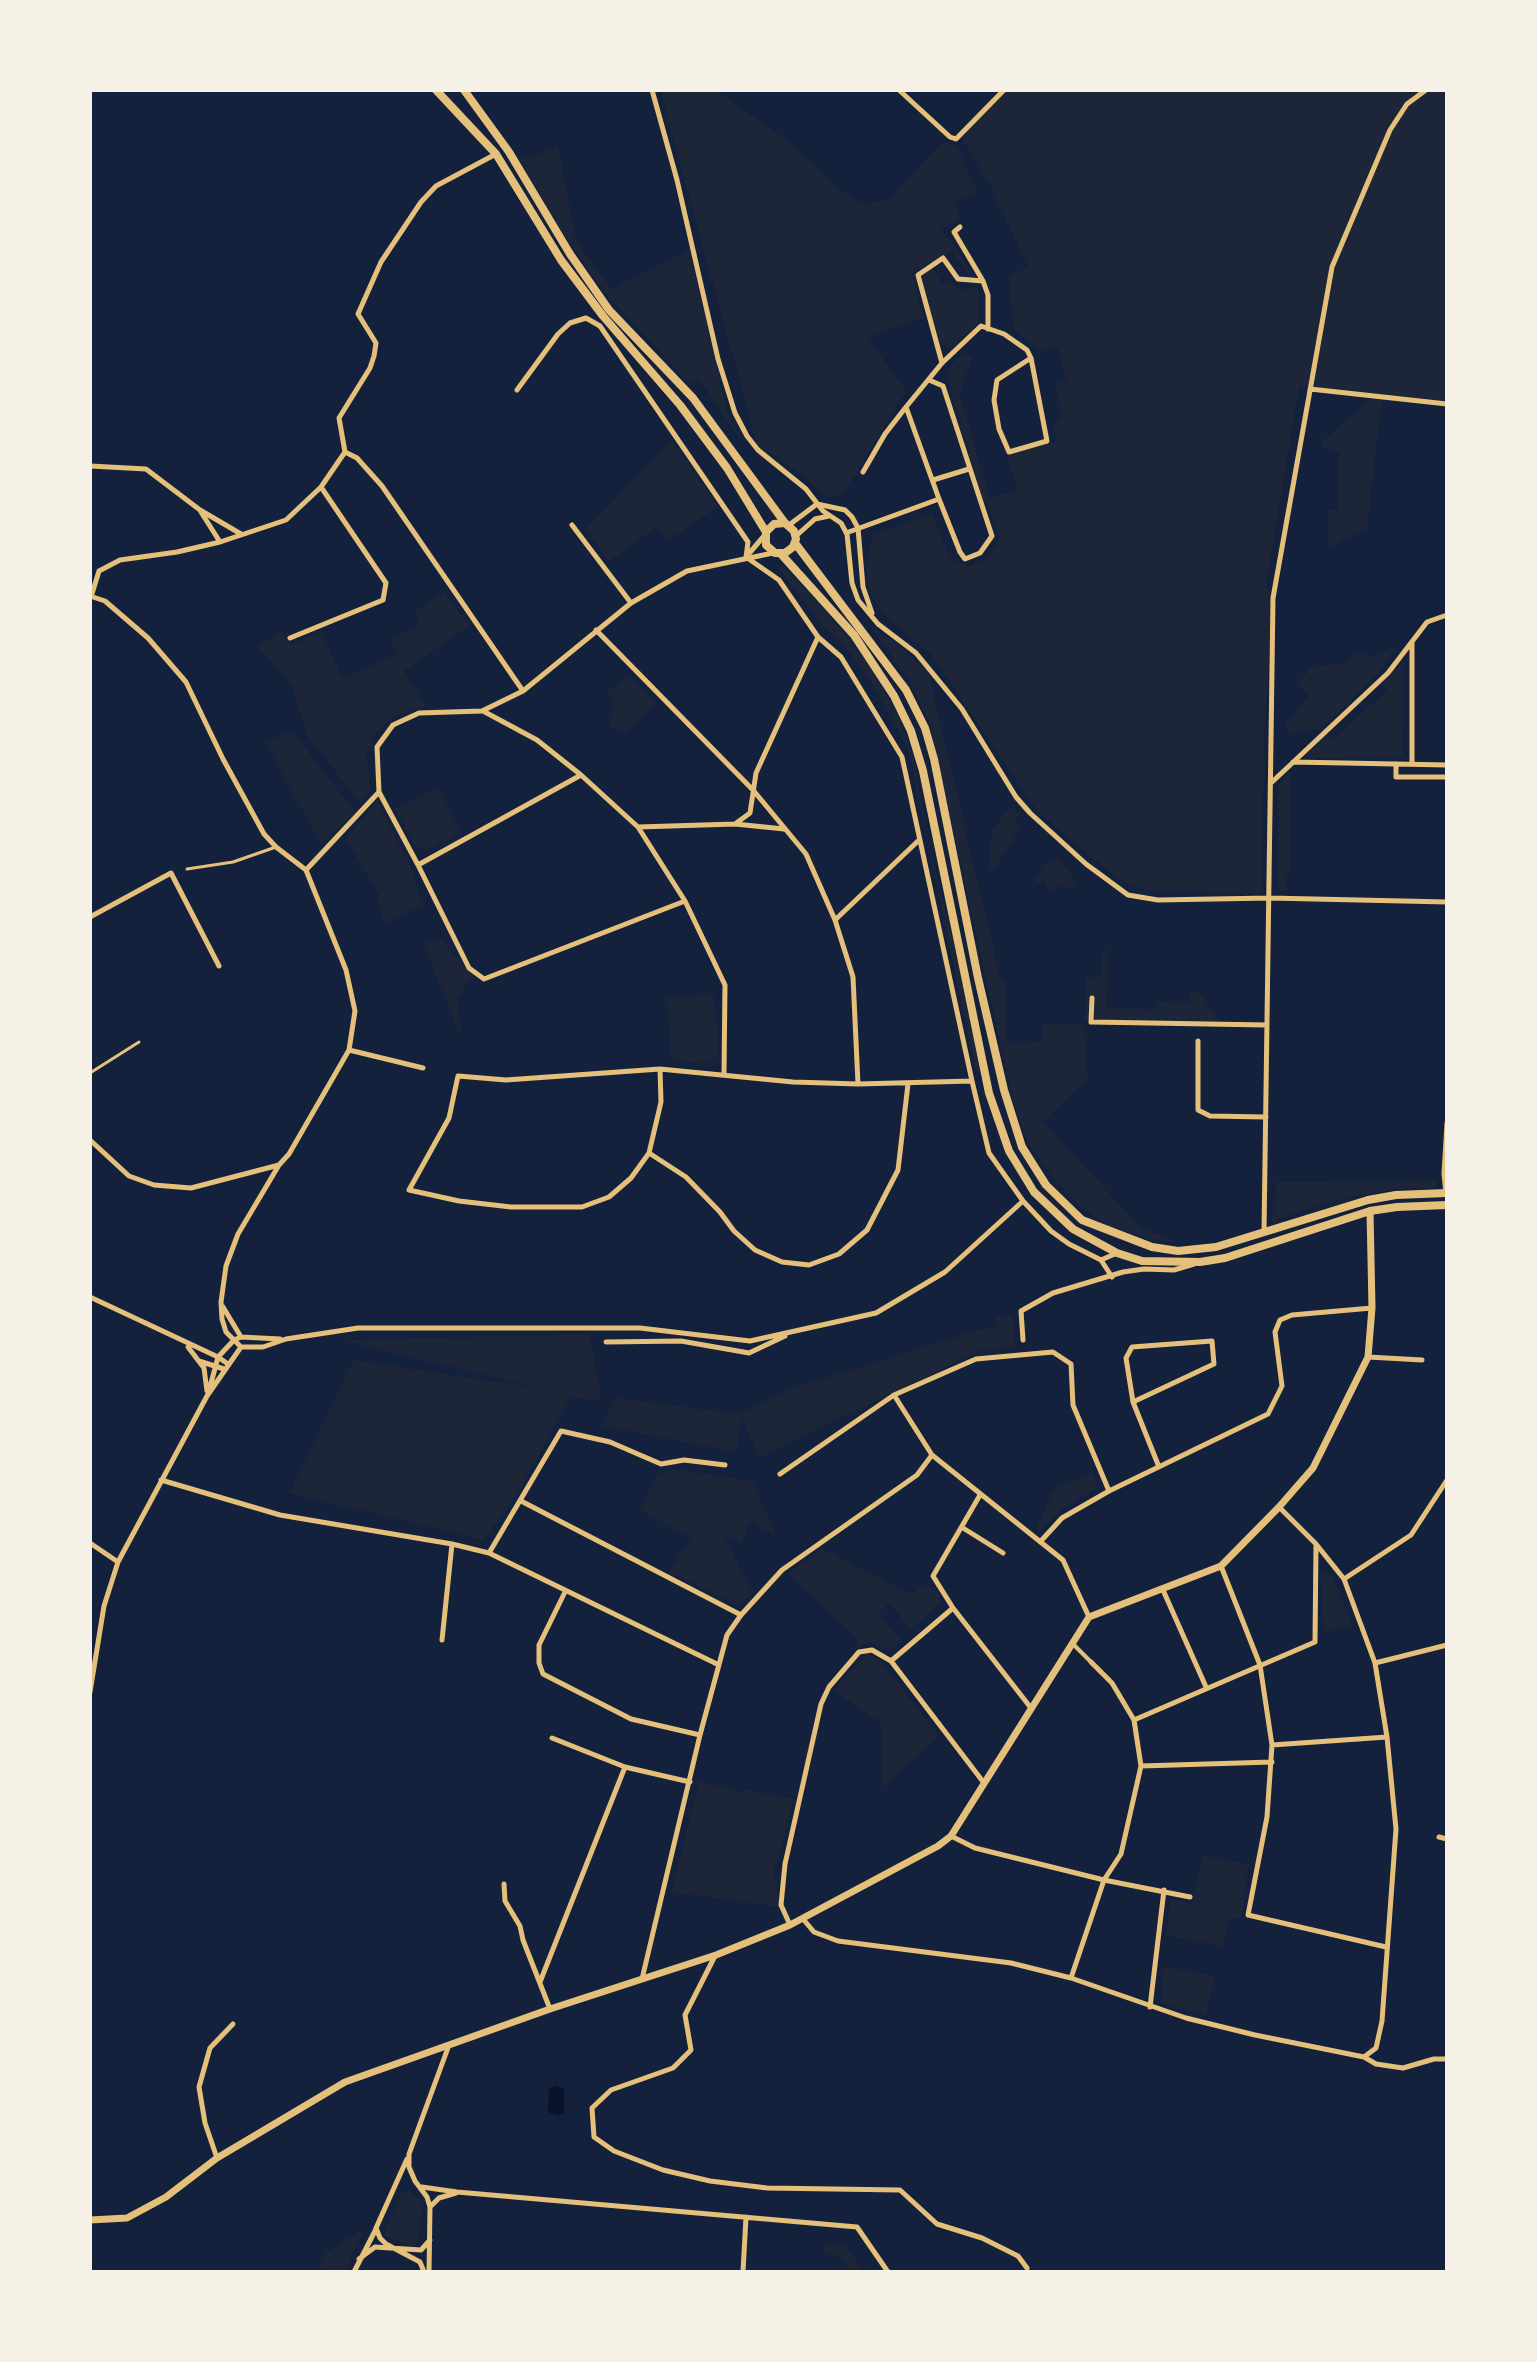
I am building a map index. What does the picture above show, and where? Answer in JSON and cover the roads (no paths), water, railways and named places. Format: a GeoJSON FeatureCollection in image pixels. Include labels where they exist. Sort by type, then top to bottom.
{"type":"FeatureCollection","features":[{"type":"Feature","properties":{"kind":"highway"},"geometry":{"type":"LineString","coordinates":[[436,90],[496,154],[561,260],[603,316],[680,405],[718,455],[765,534],[766,545],[854,635],[894,696],[911,731],[923,771],[989,1093],[1009,1151],[1034,1192],[1073,1229],[1117,1253],[1142,1261],[1200,1262],[1225,1258],[1370,1211],[1447,1205]]}},
{"type":"Feature","properties":{"kind":"highway"},"geometry":{"type":"LineString","coordinates":[[464,90],[509,152],[570,254],[609,310],[693,398],[906,690],[925,728],[934,759],[1004,1090],[1022,1147],[1046,1185],[1082,1220],[1152,1247],[1178,1251],[1216,1247],[1368,1200],[1396,1195],[1447,1193]]}},
{"type":"Feature","properties":{"kind":"highway"},"geometry":{"type":"LineString","coordinates":[[765,534],[774,524],[787,524]]}},
{"type":"Feature","properties":{"kind":"highway"},"geometry":{"type":"LineString","coordinates":[[778,554],[790,551],[795,539]]}},
{"type":"Feature","properties":{"kind":"main road"},"geometry":{"type":"LineString","coordinates":[[90,2220],[127,2218],[166,2197],[217,2158],[345,2082],[550,2009],[716,1955],[790,1925],[938,1846],[951,1836],[1089,1617],[1221,1566],[1313,1468],[1368,1357],[1372,1308],[1370,1211]]}},
{"type":"Feature","properties":{"kind":"street"},"geometry":{"type":"LineString","coordinates":[[652,90],[677,180],[718,359],[735,413],[758,450],[806,489],[817,504],[841,523],[846,533],[854,592],[878,624],[916,653],[962,709],[1016,797],[1068,849],[1104,880],[1128,895],[1158,900],[1270,898],[1447,902]]}},
{"type":"Feature","properties":{"kind":"street"},"geometry":{"type":"LineString","coordinates":[[899,90],[956,139],[1004,90]]}},
{"type":"Feature","properties":{"kind":"street"},"geometry":{"type":"LineString","coordinates":[[1264,1232],[1273,598],[1332,267],[1390,130],[1407,104],[1426,90]]}},
{"type":"Feature","properties":{"kind":"street"},"geometry":{"type":"LineString","coordinates":[[286,1339],[263,1347],[241,1347],[226,1332],[221,1302],[226,1266],[238,1234],[349,1050],[355,1011],[346,970],[306,870],[264,834],[186,682],[148,638],[105,601],[91,596],[99,571],[120,560],[220,542],[286,520],[321,487],[345,452],[339,418],[370,368],[376,343],[358,314],[381,262],[421,202],[436,186],[496,154]]}},
{"type":"Feature","properties":{"kind":"street"},"geometry":{"type":"LineString","coordinates":[[960,227],[954,232],[988,295],[988,329]]}},
{"type":"Feature","properties":{"kind":"street"},"geometry":{"type":"LineString","coordinates":[[942,363],[918,275],[943,258],[958,279],[983,281]]}},
{"type":"Feature","properties":{"kind":"street"},"geometry":{"type":"LineString","coordinates":[[517,390],[558,334],[570,323],[586,318],[600,326],[748,542],[746,557]]}},
{"type":"Feature","properties":{"kind":"street"},"geometry":{"type":"LineString","coordinates":[[863,472],[885,434],[906,407],[942,363],[981,326],[1004,334],[1027,350],[1031,358],[1047,441],[1009,452],[999,429],[994,400],[997,380],[1031,358]]}},
{"type":"Feature","properties":{"kind":"street"},"geometry":{"type":"LineString","coordinates":[[906,407],[939,499],[965,559],[980,553],[992,536],[943,386],[929,380]]}},
{"type":"Feature","properties":{"kind":"street"},"geometry":{"type":"LineString","coordinates":[[1310,389],[1447,404]]}},
{"type":"Feature","properties":{"kind":"street"},"geometry":{"type":"LineString","coordinates":[[345,452],[357,458],[382,486],[523,691]]}},
{"type":"Feature","properties":{"kind":"street"},"geometry":{"type":"LineString","coordinates":[[90,466],[146,469],[200,510],[242,535]]}},
{"type":"Feature","properties":{"kind":"street"},"geometry":{"type":"LineString","coordinates":[[933,480],[969,469]]}},
{"type":"Feature","properties":{"kind":"street"},"geometry":{"type":"LineString","coordinates":[[290,638],[383,600],[386,583],[321,487]]}},
{"type":"Feature","properties":{"kind":"street"},"geometry":{"type":"LineString","coordinates":[[846,533],[939,499]]}},
{"type":"Feature","properties":{"kind":"street"},"geometry":{"type":"LineString","coordinates":[[787,524],[817,504],[845,510],[858,528],[863,587],[867,604],[878,624]]}},
{"type":"Feature","properties":{"kind":"street"},"geometry":{"type":"LineString","coordinates":[[200,510],[220,542]]}},
{"type":"Feature","properties":{"kind":"street"},"geometry":{"type":"LineString","coordinates":[[795,539],[815,519],[826,516],[834,518]]}},
{"type":"Feature","properties":{"kind":"street"},"geometry":{"type":"LineString","coordinates":[[572,525],[631,603]]}},
{"type":"Feature","properties":{"kind":"street"},"geometry":{"type":"LineString","coordinates":[[746,557],[765,534]]}},
{"type":"Feature","properties":{"kind":"street"},"geometry":{"type":"LineString","coordinates":[[685,901],[484,979],[469,968],[379,792],[377,747],[393,725],[419,713],[482,711],[523,691],[631,603],[687,571],[746,557],[778,554]]}},
{"type":"Feature","properties":{"kind":"street"},"geometry":{"type":"LineString","coordinates":[[746,557],[779,580],[818,637],[841,657],[902,757],[989,1153],[1023,1201],[1051,1231],[1101,1260],[1112,1277]]}},
{"type":"Feature","properties":{"kind":"street"},"geometry":{"type":"LineString","coordinates":[[1271,784],[1388,673],[1427,622],[1447,615]]}},
{"type":"Feature","properties":{"kind":"street"},"geometry":{"type":"LineString","coordinates":[[596,630],[753,790],[806,854],[835,920],[853,977],[858,1084]]}},
{"type":"Feature","properties":{"kind":"street"},"geometry":{"type":"LineString","coordinates":[[735,824],[750,813],[756,773],[818,637]]}},
{"type":"Feature","properties":{"kind":"street"},"geometry":{"type":"LineString","coordinates":[[1412,641],[1412,764]]}},
{"type":"Feature","properties":{"kind":"street"},"geometry":{"type":"LineString","coordinates":[[482,711],[537,740],[638,827],[685,901],[725,985],[724,1073]]}},
{"type":"Feature","properties":{"kind":"street"},"geometry":{"type":"LineString","coordinates":[[1292,762],[1447,765]]}},
{"type":"Feature","properties":{"kind":"street"},"geometry":{"type":"LineString","coordinates":[[1396,764],[1396,777],[1447,777]]}},
{"type":"Feature","properties":{"kind":"street"},"geometry":{"type":"LineString","coordinates":[[418,865],[581,775]]}},
{"type":"Feature","properties":{"kind":"street"},"geometry":{"type":"LineString","coordinates":[[306,870],[379,792]]}},
{"type":"Feature","properties":{"kind":"street"},"geometry":{"type":"LineString","coordinates":[[638,827],[735,824],[785,829]]}},
{"type":"Feature","properties":{"kind":"street"},"geometry":{"type":"LineString","coordinates":[[835,920],[919,840]]}},
{"type":"Feature","properties":{"kind":"street"},"geometry":{"type":"LineString","coordinates":[[90,917],[171,873],[219,966]]}},
{"type":"Feature","properties":{"kind":"street"},"geometry":{"type":"LineString","coordinates":[[1092,998],[1091,1022],[1267,1025]]}},
{"type":"Feature","properties":{"kind":"street"},"geometry":{"type":"LineString","coordinates":[[1198,1041],[1198,1110],[1210,1116],[1266,1117]]}},
{"type":"Feature","properties":{"kind":"street"},"geometry":{"type":"LineString","coordinates":[[349,1050],[423,1068]]}},
{"type":"Feature","properties":{"kind":"street"},"geometry":{"type":"LineString","coordinates":[[660,1069],[661,1102],[649,1153],[631,1178],[609,1197],[582,1207],[511,1207],[459,1201],[409,1190],[449,1118],[458,1076],[506,1080],[660,1069],[793,1082],[908,1084],[972,1081]]}},
{"type":"Feature","properties":{"kind":"street"},"geometry":{"type":"LineString","coordinates":[[649,1153],[686,1177],[755,1250],[782,1262],[809,1265],[839,1254],[867,1230],[898,1170],[908,1084]]}},
{"type":"Feature","properties":{"kind":"street"},"geometry":{"type":"LineString","coordinates":[[1447,1123],[1444,1174],[1447,1193]]}},
{"type":"Feature","properties":{"kind":"street"},"geometry":{"type":"LineString","coordinates":[[90,1140],[129,1176],[154,1185],[191,1188],[279,1165]]}},
{"type":"Feature","properties":{"kind":"street"},"geometry":{"type":"LineString","coordinates":[[207,1396],[218,1357],[241,1337],[286,1339],[372,1328],[640,1328],[750,1341],[876,1313],[945,1272],[1023,1201]]}},
{"type":"Feature","properties":{"kind":"street"},"geometry":{"type":"LineString","coordinates":[[1101,1260],[1117,1253]]}},
{"type":"Feature","properties":{"kind":"street"},"geometry":{"type":"LineString","coordinates":[[1023,1340],[1021,1311],[1053,1293],[1144,1269],[1174,1270],[1200,1262]]}},
{"type":"Feature","properties":{"kind":"street"},"geometry":{"type":"LineString","coordinates":[[90,1297],[218,1357],[226,1367]]}},
{"type":"Feature","properties":{"kind":"street"},"geometry":{"type":"LineString","coordinates":[[221,1302],[241,1337]]}},
{"type":"Feature","properties":{"kind":"street"},"geometry":{"type":"LineString","coordinates":[[1040,1542],[1062,1518],[1109,1491],[1268,1414],[1282,1386],[1275,1332],[1280,1320],[1292,1315],[1372,1308]]}},
{"type":"Feature","properties":{"kind":"street"},"geometry":{"type":"LineString","coordinates":[[606,1342],[681,1341],[749,1353],[790,1333]]}},
{"type":"Feature","properties":{"kind":"street"},"geometry":{"type":"LineString","coordinates":[[1133,1402],[1214,1364],[1212,1341],[1132,1347],[1126,1358],[1133,1402],[1159,1467]]}},
{"type":"Feature","properties":{"kind":"street"},"geometry":{"type":"LineString","coordinates":[[186,1344],[204,1368],[207,1396]]}},
{"type":"Feature","properties":{"kind":"street"},"geometry":{"type":"LineString","coordinates":[[90,1692],[104,1606],[118,1562],[207,1396],[241,1347]]}},
{"type":"Feature","properties":{"kind":"street"},"geometry":{"type":"LineString","coordinates":[[780,1474],[894,1395],[976,1359],[1053,1352],[1071,1364],[1073,1405],[1109,1491]]}},
{"type":"Feature","properties":{"kind":"street"},"geometry":{"type":"LineString","coordinates":[[1368,1357],[1422,1360]]}},
{"type":"Feature","properties":{"kind":"street"},"geometry":{"type":"LineString","coordinates":[[199,1361],[226,1367]]}},
{"type":"Feature","properties":{"kind":"street"},"geometry":{"type":"LineString","coordinates":[[894,1395],[932,1455],[1063,1560],[1089,1617]]}},
{"type":"Feature","properties":{"kind":"street"},"geometry":{"type":"LineString","coordinates":[[489,1553],[561,1431],[610,1442],[661,1464],[684,1460],[725,1465]]}},
{"type":"Feature","properties":{"kind":"street"},"geometry":{"type":"LineString","coordinates":[[642,1979],[727,1635],[782,1570],[917,1475],[932,1455]]}},
{"type":"Feature","properties":{"kind":"street"},"geometry":{"type":"LineString","coordinates":[[161,1480],[280,1515],[489,1553],[719,1665]]}},
{"type":"Feature","properties":{"kind":"street"},"geometry":{"type":"LineString","coordinates":[[1344,1579],[1411,1535],[1447,1480]]}},
{"type":"Feature","properties":{"kind":"street"},"geometry":{"type":"LineString","coordinates":[[980,1495],[933,1576],[953,1608],[1031,1708]]}},
{"type":"Feature","properties":{"kind":"street"},"geometry":{"type":"LineString","coordinates":[[521,1501],[741,1615]]}},
{"type":"Feature","properties":{"kind":"street"},"geometry":{"type":"LineString","coordinates":[[1279,1507],[1316,1544],[1344,1579],[1375,1663],[1387,1737],[1396,1829],[1382,2021],[1376,2048],[1364,2057]]}},
{"type":"Feature","properties":{"kind":"street"},"geometry":{"type":"LineString","coordinates":[[963,1528],[1003,1553]]}},
{"type":"Feature","properties":{"kind":"street"},"geometry":{"type":"LineString","coordinates":[[90,1543],[118,1562]]}},
{"type":"Feature","properties":{"kind":"street"},"geometry":{"type":"LineString","coordinates":[[442,1640],[452,1544]]}},
{"type":"Feature","properties":{"kind":"street"},"geometry":{"type":"LineString","coordinates":[[1134,1720],[1315,1642],[1316,1544]]}},
{"type":"Feature","properties":{"kind":"street"},"geometry":{"type":"LineString","coordinates":[[1221,1566],[1260,1665],[1272,1745],[1267,1817],[1248,1915],[1386,1947]]}},
{"type":"Feature","properties":{"kind":"street"},"geometry":{"type":"LineString","coordinates":[[1163,1590],[1206,1687]]}},
{"type":"Feature","properties":{"kind":"street"},"geometry":{"type":"LineString","coordinates":[[565,1591],[539,1645],[539,1663],[543,1674],[631,1719],[700,1735]]}},
{"type":"Feature","properties":{"kind":"street"},"geometry":{"type":"LineString","coordinates":[[891,1661],[953,1608]]}},
{"type":"Feature","properties":{"kind":"street"},"geometry":{"type":"LineString","coordinates":[[1071,1978],[1104,1880],[1121,1854],[1141,1766],[1134,1720],[1112,1683],[1072,1643]]}},
{"type":"Feature","properties":{"kind":"street"},"geometry":{"type":"LineString","coordinates":[[1375,1663],[1447,1645]]}},
{"type":"Feature","properties":{"kind":"street"},"geometry":{"type":"LineString","coordinates":[[790,1925],[781,1905],[785,1864],[821,1704],[829,1687],[859,1652],[872,1650],[891,1661],[984,1783]]}},
{"type":"Feature","properties":{"kind":"street"},"geometry":{"type":"LineString","coordinates":[[1272,1745],[1387,1737]]}},
{"type":"Feature","properties":{"kind":"street"},"geometry":{"type":"LineString","coordinates":[[552,1738],[625,1767],[690,1782]]}},
{"type":"Feature","properties":{"kind":"street"},"geometry":{"type":"LineString","coordinates":[[1141,1766],[1272,1762]]}},
{"type":"Feature","properties":{"kind":"street"},"geometry":{"type":"LineString","coordinates":[[540,1982],[625,1767]]}},
{"type":"Feature","properties":{"kind":"street"},"geometry":{"type":"LineString","coordinates":[[951,1836],[975,1848],[1104,1880],[1190,1897]]}},
{"type":"Feature","properties":{"kind":"street"},"geometry":{"type":"LineString","coordinates":[[1439,1837],[1447,1839]]}},
{"type":"Feature","properties":{"kind":"street"},"geometry":{"type":"LineString","coordinates":[[504,1884],[505,1901],[520,1926],[550,2009]]}},
{"type":"Feature","properties":{"kind":"street"},"geometry":{"type":"LineString","coordinates":[[1150,2007],[1164,1890]]}},
{"type":"Feature","properties":{"kind":"street"},"geometry":{"type":"LineString","coordinates":[[803,1919],[814,1932],[838,1941],[1011,1963],[1071,1978],[1150,2007],[1255,2035],[1364,2057],[1376,2064],[1403,2068],[1447,2059]]}},
{"type":"Feature","properties":{"kind":"street"},"geometry":{"type":"LineString","coordinates":[[716,1955],[685,2015],[691,2050],[673,2068],[611,2090],[592,2108],[594,2137],[614,2151],[663,2170],[710,2181],[767,2188],[900,2190],[937,2224],[982,2238],[1018,2256],[1027,2268]]}},
{"type":"Feature","properties":{"kind":"street"},"geometry":{"type":"LineString","coordinates":[[217,2158],[205,2123],[199,2087],[210,2048],[233,2024]]}},
{"type":"Feature","properties":{"kind":"street"},"geometry":{"type":"LineString","coordinates":[[354,2272],[396,2186],[450,2044]]}},
{"type":"Feature","properties":{"kind":"street"},"geometry":{"type":"LineString","coordinates":[[409,2154],[409,2167],[430,2207],[431,2238],[427,2272]]}},
{"type":"Feature","properties":{"kind":"street"},"geometry":{"type":"LineString","coordinates":[[396,2186],[408,2180],[415,2181]]}},
{"type":"Feature","properties":{"kind":"street"},"geometry":{"type":"LineString","coordinates":[[422,2187],[857,2227],[888,2272]]}},
{"type":"Feature","properties":{"kind":"street"},"geometry":{"type":"LineString","coordinates":[[430,2207],[439,2198],[457,2192]]}},
{"type":"Feature","properties":{"kind":"street"},"geometry":{"type":"LineString","coordinates":[[743,2272],[746,2217]]}},
{"type":"Feature","properties":{"kind":"street"},"geometry":{"type":"LineString","coordinates":[[376,2228],[380,2238],[420,2262],[427,2272]]}},
{"type":"Feature","properties":{"kind":"street"},"geometry":{"type":"LineString","coordinates":[[359,2259],[375,2247],[421,2250],[431,2238]]}},
{"type":"Feature","properties":{"kind":"lane"},"geometry":{"type":"LineString","coordinates":[[187,869],[233,862],[276,847]]}},
{"type":"Feature","properties":{"kind":"lane"},"geometry":{"type":"LineString","coordinates":[[90,1073],[139,1042]]}}]}
